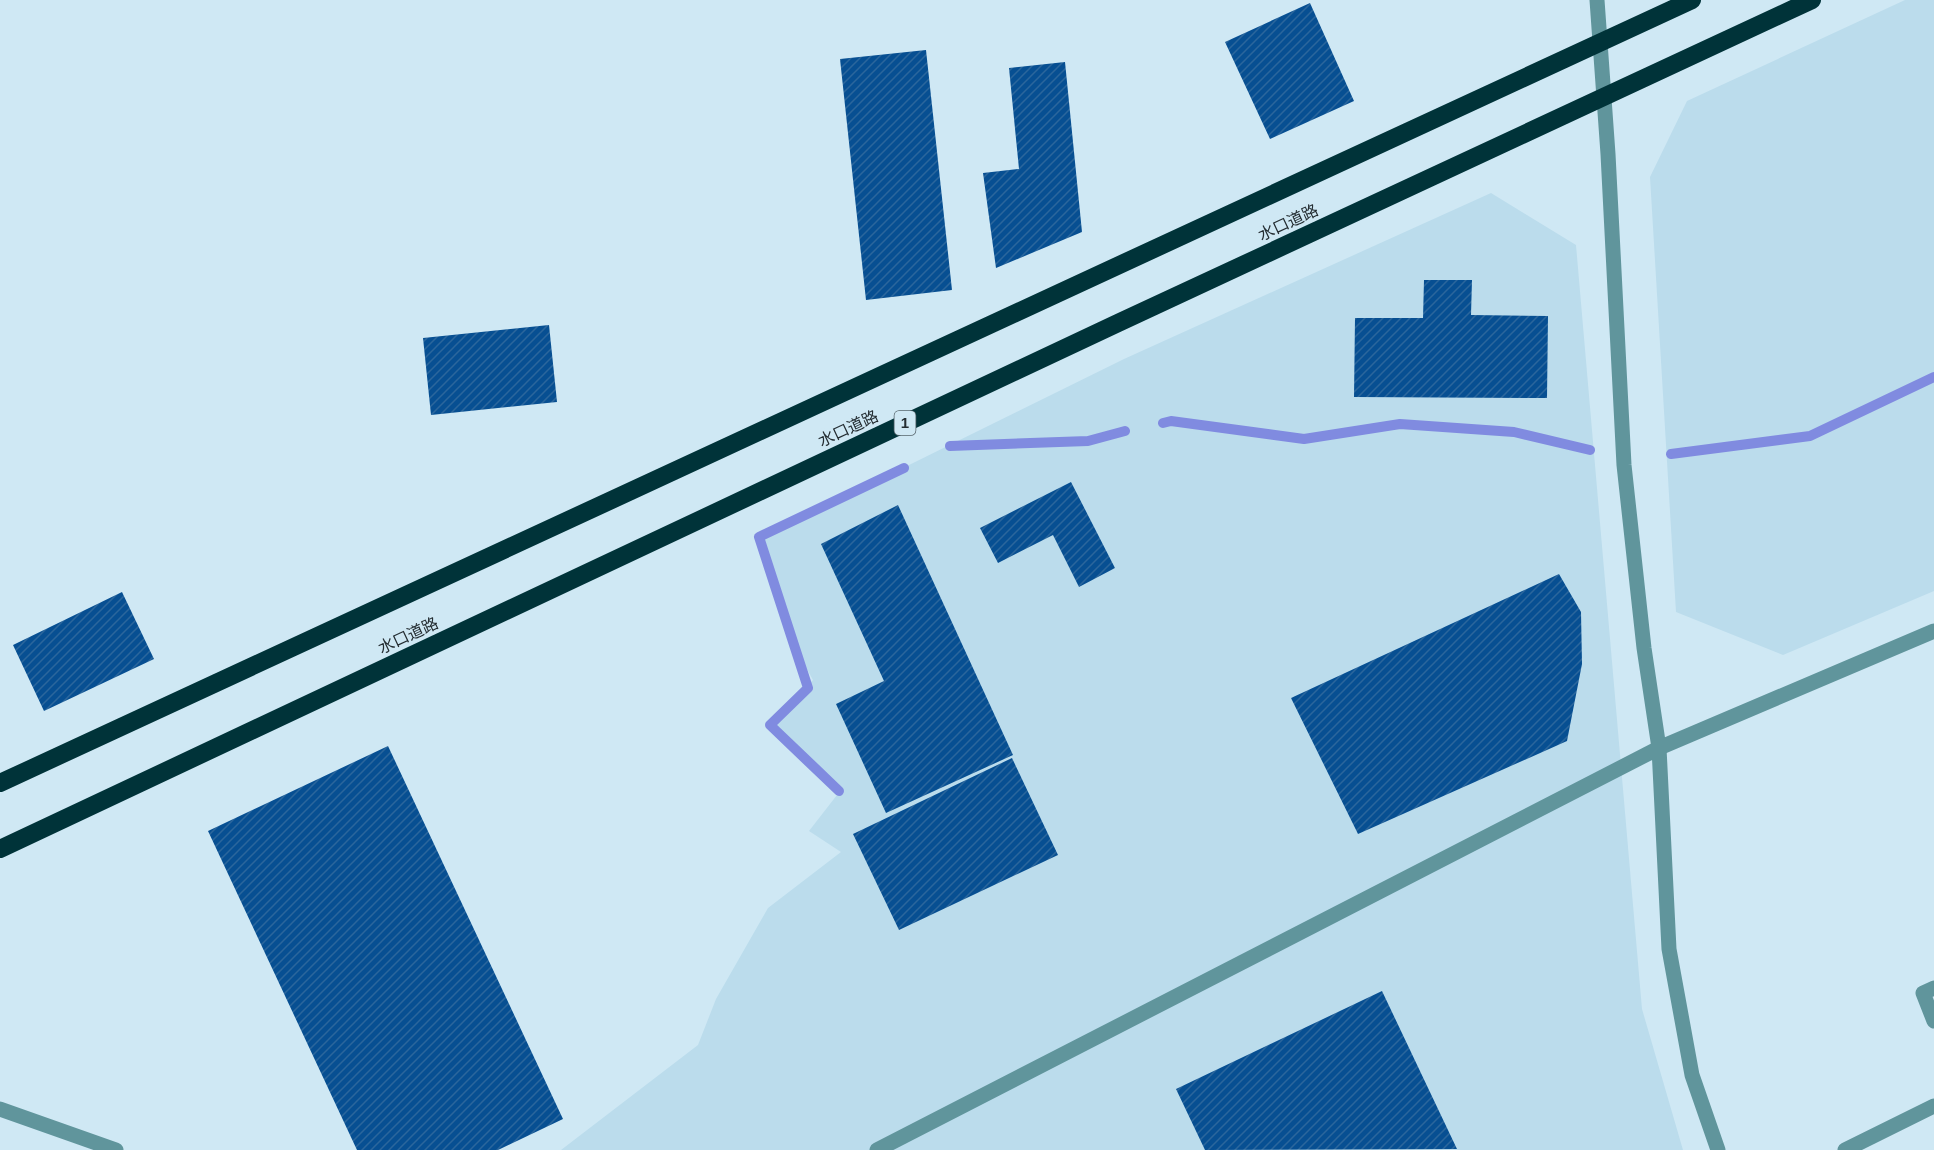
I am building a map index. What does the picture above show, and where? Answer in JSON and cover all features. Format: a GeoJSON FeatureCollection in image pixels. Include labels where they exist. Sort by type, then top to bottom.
{"type":"FeatureCollection","features":[{"type":"Feature","properties":{"kind":"highway","name":"水口道路"},"geometry":{"type":"LineString","coordinates":[[0,783],[1692,0]]}},
{"type":"Feature","properties":{"kind":"highway","name":"水口道路"},"geometry":{"type":"LineString","coordinates":[[0,849],[1812,0]]}},
{"type":"Feature","properties":{"kind":"street"},"geometry":{"type":"LineString","coordinates":[[1597,0],[1624,465],[1644,648],[1659,748],[1669,949],[1692,1075],[1718,1150]]}},
{"type":"Feature","properties":{"kind":"street"},"geometry":{"type":"LineString","coordinates":[[877,1150],[1659,748],[1934,631]]}},
{"type":"Feature","properties":{"kind":"street"},"geometry":{"type":"LineString","coordinates":[[1934,988],[1923,993],[1934,1021]]}},
{"type":"Feature","properties":{"kind":"street"},"geometry":{"type":"LineString","coordinates":[[1845,1150],[1934,1107]]}},
{"type":"Feature","properties":{"kind":"street"},"geometry":{"type":"LineString","coordinates":[[0,1109],[116,1150]]}},
{"type":"Feature","properties":{"kind":"shaded area"},"geometry":{"type":"Polygon","coordinates":[[[1905,0],[1934,0],[1934,591],[1783,655],[1676,612],[1650,177],[1687,101],[1905,0]]]}},
{"type":"Feature","properties":{"kind":"shaded area"},"geometry":{"type":"Polygon","coordinates":[[[1491,193],[1576,245],[1642,1009],[1683,1150],[561,1150],[698,1045],[716,999],[768,908],[841,852],[809,831],[837,795],[771,726],[813,680],[799,655],[761,538],[1124,359],[1491,193]]]}},
{"type":"Feature","properties":{"kind":"building"},"geometry":{"type":"Polygon","coordinates":[[[1310,3],[1354,101],[1270,139],[1225,42],[1310,3]]]}},
{"type":"Feature","properties":{"kind":"building"},"geometry":{"type":"Polygon","coordinates":[[[926,50],[952,290],[866,300],[840,59],[926,50]]]}},
{"type":"Feature","properties":{"kind":"building"},"geometry":{"type":"Polygon","coordinates":[[[1065,62],[1082,232],[996,268],[983,173],[1019,169],[1009,68],[1065,62]]]}},
{"type":"Feature","properties":{"kind":"building"},"geometry":{"type":"Polygon","coordinates":[[[1424,280],[1472,280],[1471,315],[1548,316],[1547,398],[1354,397],[1355,318],[1423,318],[1424,280]]]}},
{"type":"Feature","properties":{"kind":"building"},"geometry":{"type":"Polygon","coordinates":[[[549,325],[557,402],[431,415],[423,338],[549,325]]]}},
{"type":"Feature","properties":{"kind":"building"},"geometry":{"type":"Polygon","coordinates":[[[1071,482],[1115,568],[1079,587],[1053,535],[998,563],[980,528],[1071,482]]]}},
{"type":"Feature","properties":{"kind":"building"},"geometry":{"type":"Polygon","coordinates":[[[898,505],[1013,755],[886,813],[836,704],[884,681],[821,544],[898,505]]]}},
{"type":"Feature","properties":{"kind":"building"},"geometry":{"type":"Polygon","coordinates":[[[1559,574],[1581,612],[1582,664],[1567,741],[1358,834],[1291,698],[1559,574]]]}},
{"type":"Feature","properties":{"kind":"building"},"geometry":{"type":"Polygon","coordinates":[[[122,592],[154,659],[44,711],[13,645],[122,592]]]}},
{"type":"Feature","properties":{"kind":"building"},"geometry":{"type":"Polygon","coordinates":[[[388,746],[563,1119],[498,1150],[357,1150],[208,831],[388,746]]]}},
{"type":"Feature","properties":{"kind":"building"},"geometry":{"type":"Polygon","coordinates":[[[1012,758],[1058,855],[899,930],[853,834],[1012,758]]]}},
{"type":"Feature","properties":{"kind":"building"},"geometry":{"type":"Polygon","coordinates":[[[1382,991],[1457,1149],[1205,1150],[1176,1089],[1382,991]]]}},
{"type":"Feature","properties":{"kind":"waterway"},"geometry":{"type":"LineString","coordinates":[[1671,454],[1810,436],[1934,377]]}},
{"type":"Feature","properties":{"kind":"waterway"},"geometry":{"type":"LineString","coordinates":[[1163,423],[1171,421],[1304,439],[1400,424],[1514,432],[1590,450]]}},
{"type":"Feature","properties":{"kind":"waterway"},"geometry":{"type":"LineString","coordinates":[[950,446],[1088,441],[1125,431]]}},
{"type":"Feature","properties":{"kind":"waterway"},"geometry":{"type":"LineString","coordinates":[[839,791],[770,725],[808,688],[759,537],[904,468]]}}]}
